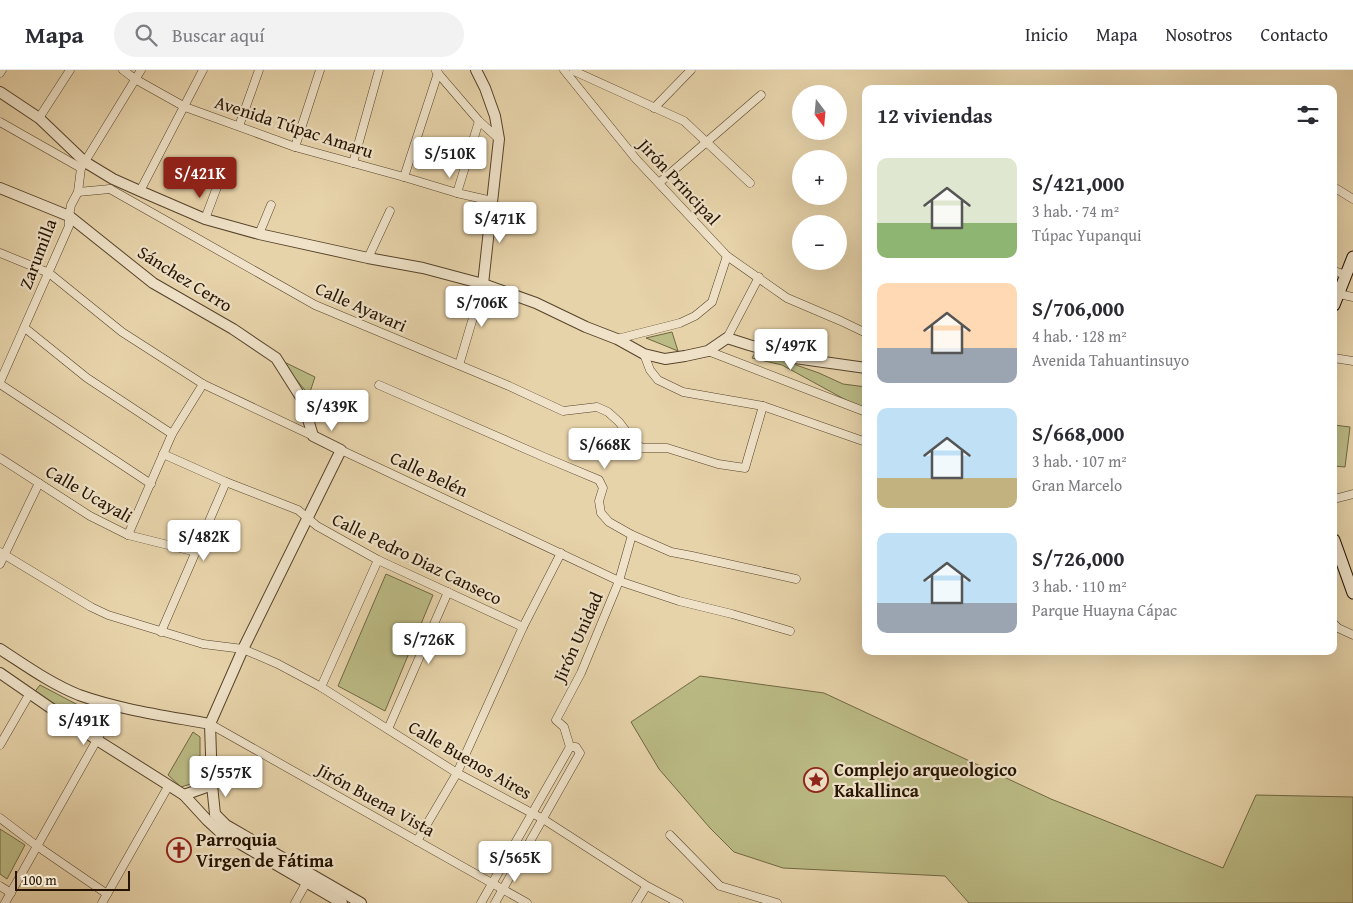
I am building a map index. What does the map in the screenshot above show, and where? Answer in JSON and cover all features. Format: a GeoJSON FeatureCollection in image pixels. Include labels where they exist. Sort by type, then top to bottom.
{"type":"FeatureCollection","features":[{"type":"Feature","properties":{"kind":"main road"},"geometry":{"type":"LineString","coordinates":[[1337,298],[1353,257]]}},
{"type":"Feature","properties":{"kind":"main road"},"geometry":{"type":"LineString","coordinates":[[1337,549],[1353,593]]}},
{"type":"Feature","properties":{"kind":"street"},"geometry":{"type":"LineString","coordinates":[[38,118],[70,70]]}},
{"type":"Feature","properties":{"kind":"street","name":"Avenida Túpac Amaru"},"geometry":{"type":"LineString","coordinates":[[122,70],[185,107],[295,147],[457,193],[492,201]]}},
{"type":"Feature","properties":{"kind":"street"},"geometry":{"type":"LineString","coordinates":[[83,165],[141,70]]}},
{"type":"Feature","properties":{"kind":"street"},"geometry":{"type":"LineString","coordinates":[[140,192],[203,70]]}},
{"type":"Feature","properties":{"kind":"street"},"geometry":{"type":"LineString","coordinates":[[239,126],[258,70]]}},
{"type":"Feature","properties":{"kind":"street"},"geometry":{"type":"LineString","coordinates":[[295,147],[320,70]]}},
{"type":"Feature","properties":{"kind":"street"},"geometry":{"type":"LineString","coordinates":[[353,163],[380,70]]}},
{"type":"Feature","properties":{"kind":"street"},"geometry":{"type":"LineString","coordinates":[[459,365],[482,284],[499,139],[495,116],[476,70]]}},
{"type":"Feature","properties":{"kind":"street"},"geometry":{"type":"LineString","coordinates":[[654,108],[691,70]]}},
{"type":"Feature","properties":{"kind":"street"},"geometry":{"type":"LineString","coordinates":[[436,71],[479,120],[499,139]]}},
{"type":"Feature","properties":{"kind":"street"},"geometry":{"type":"LineString","coordinates":[[404,177],[436,71]]}},
{"type":"Feature","properties":{"kind":"street"},"geometry":{"type":"LineString","coordinates":[[571,71],[684,121],[750,183]]}},
{"type":"Feature","properties":{"kind":"street","name":"Jirón Principal"},"geometry":{"type":"LineString","coordinates":[[571,71],[636,159],[727,256],[787,298],[862,331]]}},
{"type":"Feature","properties":{"kind":"street"},"geometry":{"type":"LineString","coordinates":[[0,92],[38,118],[83,165]]}},
{"type":"Feature","properties":{"kind":"street"},"geometry":{"type":"LineString","coordinates":[[659,184],[761,94]]}},
{"type":"Feature","properties":{"kind":"street"},"geometry":{"type":"LineString","coordinates":[[457,193],[479,120]]}},
{"type":"Feature","properties":{"kind":"street"},"geometry":{"type":"LineString","coordinates":[[0,122],[83,165],[111,184],[140,192],[205,218],[258,234],[423,268],[482,284],[536,303],[586,327],[617,339],[644,354],[665,359],[708,351],[727,338],[759,277]]}},
{"type":"Feature","properties":{"kind":"street","name":"Zarumilla"},"geometry":{"type":"LineString","coordinates":[[0,383],[69,226],[71,205],[78,192],[83,165]]}},
{"type":"Feature","properties":{"kind":"street"},"geometry":{"type":"LineString","coordinates":[[78,192],[111,184]]}},
{"type":"Feature","properties":{"kind":"street","name":"Calle Ayavari"},"geometry":{"type":"LineString","coordinates":[[111,184],[315,305],[509,386],[563,411],[598,408],[608,412],[642,448],[667,448],[718,464],[745,468],[763,406]]}},
{"type":"Feature","properties":{"kind":"street","name":"Sánchez Cerro"},"geometry":{"type":"LineString","coordinates":[[0,188],[69,216],[153,283],[233,329],[276,358],[302,399],[313,436]]}},
{"type":"Feature","properties":{"kind":"street"},"geometry":{"type":"LineString","coordinates":[[205,218],[217,188]]}},
{"type":"Feature","properties":{"kind":"street"},"geometry":{"type":"LineString","coordinates":[[1337,189],[1353,199]]}},
{"type":"Feature","properties":{"kind":"street"},"geometry":{"type":"LineString","coordinates":[[258,234],[270,205]]}},
{"type":"Feature","properties":{"kind":"street"},"geometry":{"type":"LineString","coordinates":[[368,258],[390,211]]}},
{"type":"Feature","properties":{"kind":"street","name":"Calle Belén"},"geometry":{"type":"LineString","coordinates":[[0,252],[49,273],[122,332],[202,384],[619,581],[680,601],[790,631]]}},
{"type":"Feature","properties":{"kind":"street"},"geometry":{"type":"LineString","coordinates":[[617,339],[680,324],[695,316],[712,302],[727,256]]}},
{"type":"Feature","properties":{"kind":"street"},"geometry":{"type":"LineString","coordinates":[[1337,272],[1346,275]]}},
{"type":"Feature","properties":{"kind":"street"},"geometry":{"type":"LineString","coordinates":[[1339,294],[1353,297]]}},
{"type":"Feature","properties":{"kind":"street"},"geometry":{"type":"LineString","coordinates":[[25,328],[87,378],[172,434]]}},
{"type":"Feature","properties":{"kind":"street"},"geometry":{"type":"LineString","coordinates":[[727,338],[795,358],[862,367]]}},
{"type":"Feature","properties":{"kind":"street"},"geometry":{"type":"LineString","coordinates":[[708,351],[862,410]]}},
{"type":"Feature","properties":{"kind":"street"},"geometry":{"type":"LineString","coordinates":[[644,354],[650,370],[658,380],[683,392],[763,406],[862,441]]}},
{"type":"Feature","properties":{"kind":"street"},"geometry":{"type":"LineString","coordinates":[[1337,358],[1353,361]]}},
{"type":"Feature","properties":{"kind":"street"},"geometry":{"type":"LineString","coordinates":[[0,383],[151,484]]}},
{"type":"Feature","properties":{"kind":"street"},"geometry":{"type":"LineString","coordinates":[[128,535],[172,434],[202,384]]}},
{"type":"Feature","properties":{"kind":"street"},"geometry":{"type":"LineString","coordinates":[[379,385],[599,480],[603,488],[599,501],[601,514],[610,522],[632,535],[670,552],[796,579]]}},
{"type":"Feature","properties":{"kind":"street"},"geometry":{"type":"LineString","coordinates":[[211,817],[210,724],[243,649],[341,450]]}},
{"type":"Feature","properties":{"kind":"street","name":"Calle Pedro Diaz Canseco"},"geometry":{"type":"LineString","coordinates":[[163,454],[226,482],[298,510],[316,526],[378,560],[523,627]]}},
{"type":"Feature","properties":{"kind":"street","name":"Calle Ucayali"},"geometry":{"type":"LineString","coordinates":[[0,458],[90,516],[128,535],[196,552]]}},
{"type":"Feature","properties":{"kind":"street"},"geometry":{"type":"LineString","coordinates":[[161,632],[226,482]]}},
{"type":"Feature","properties":{"kind":"street"},"geometry":{"type":"LineString","coordinates":[[0,564],[2,554],[39,483]]}},
{"type":"Feature","properties":{"kind":"street"},"geometry":{"type":"LineString","coordinates":[[1337,498],[1353,494]]}},
{"type":"Feature","properties":{"kind":"street","name":"Jirón Unidad"},"geometry":{"type":"LineString","coordinates":[[570,747],[564,727],[556,720],[581,673],[619,581],[632,535]]}},
{"type":"Feature","properties":{"kind":"street","name":"Calle Buenos Aires"},"geometry":{"type":"LineString","coordinates":[[2,554],[91,607],[108,615],[202,644],[243,649],[278,664],[321,687],[457,773],[543,819],[647,886],[679,903]]}},
{"type":"Feature","properties":{"kind":"street"},"geometry":{"type":"LineString","coordinates":[[417,841],[457,773],[523,627],[561,554]]}},
{"type":"Feature","properties":{"kind":"street"},"geometry":{"type":"LineString","coordinates":[[321,687],[378,560]]}},
{"type":"Feature","properties":{"kind":"street"},"geometry":{"type":"LineString","coordinates":[[388,729],[448,592]]}},
{"type":"Feature","properties":{"kind":"street"},"geometry":{"type":"LineString","coordinates":[[1337,627],[1353,635]]}},
{"type":"Feature","properties":{"kind":"street"},"geometry":{"type":"LineString","coordinates":[[0,649],[42,676],[78,695],[116,706],[210,724]]}},
{"type":"Feature","properties":{"kind":"street"},"geometry":{"type":"LineString","coordinates":[[0,673],[97,740],[184,794],[211,817],[220,832],[361,903]]}},
{"type":"Feature","properties":{"kind":"street"},"geometry":{"type":"LineString","coordinates":[[0,746],[30,693]]}},
{"type":"Feature","properties":{"kind":"street"},"geometry":{"type":"LineString","coordinates":[[6,903],[116,706]]}},
{"type":"Feature","properties":{"kind":"street","name":"Jirón Buena Vista"},"geometry":{"type":"LineString","coordinates":[[210,724],[527,903]]}},
{"type":"Feature","properties":{"kind":"street"},"geometry":{"type":"LineString","coordinates":[[481,903],[570,747],[576,748],[580,753],[495,903]]}},
{"type":"Feature","properties":{"kind":"street"},"geometry":{"type":"LineString","coordinates":[[102,903],[169,785]]}},
{"type":"Feature","properties":{"kind":"street"},"geometry":{"type":"LineString","coordinates":[[184,794],[212,785]]}},
{"type":"Feature","properties":{"kind":"street"},"geometry":{"type":"LineString","coordinates":[[0,818],[107,894]]}},
{"type":"Feature","properties":{"kind":"street"},"geometry":{"type":"LineString","coordinates":[[670,835],[720,886],[777,903]]}},
{"type":"Feature","properties":{"kind":"street"},"geometry":{"type":"LineString","coordinates":[[295,903],[309,878]]}},
{"type":"Feature","properties":{"kind":"street"},"geometry":{"type":"LineString","coordinates":[[309,878],[342,903]]}},
{"type":"Feature","properties":{"kind":"street"},"geometry":{"type":"LineString","coordinates":[[0,886],[11,893]]}},
{"type":"Feature","properties":{"kind":"street"},"geometry":{"type":"LineString","coordinates":[[636,903],[644,890]]}},
{"type":"Feature","properties":{"kind":"green space"},"geometry":{"type":"Polygon","coordinates":[[[672,332],[678,351],[646,338],[672,332]]]}},
{"type":"Feature","properties":{"kind":"green space"},"geometry":{"type":"Polygon","coordinates":[[[756,351],[819,373],[843,384],[862,386],[862,409],[782,365],[752,358],[756,351]]]}},
{"type":"Feature","properties":{"kind":"green space"},"geometry":{"type":"Polygon","coordinates":[[[280,360],[315,377],[309,395],[280,360]]]}},
{"type":"Feature","properties":{"kind":"green space"},"geometry":{"type":"Polygon","coordinates":[[[1337,425],[1350,427],[1345,467],[1337,466],[1337,425]]]}},
{"type":"Feature","properties":{"kind":"green space"},"geometry":{"type":"Polygon","coordinates":[[[386,574],[433,595],[385,711],[338,686],[386,574]]]}},
{"type":"Feature","properties":{"kind":"green space"},"geometry":{"type":"Polygon","coordinates":[[[700,676],[824,693],[1051,799],[1223,868],[1256,795],[1353,797],[1353,903],[969,903],[945,876],[783,868],[734,852],[710,828],[659,769],[631,722],[700,676]]]}},
{"type":"Feature","properties":{"kind":"green space"},"geometry":{"type":"Polygon","coordinates":[[[40,685],[78,705],[103,713],[90,731],[33,694],[40,685]]]}},
{"type":"Feature","properties":{"kind":"green space"},"geometry":{"type":"Polygon","coordinates":[[[193,732],[200,737],[200,781],[181,787],[168,775],[193,732]]]}},
{"type":"Feature","properties":{"kind":"green space"},"geometry":{"type":"Polygon","coordinates":[[[0,829],[25,845],[7,879],[0,874],[0,829]]]}},
{"type":"Feature","properties":{"kind":"place","name":"Complejo arqueologico Kakallinca"},"geometry":{"type":"Point","coordinates":[816,780]}},
{"type":"Feature","properties":{"kind":"place","name":"Parroquia Virgen de Fátima"},"geometry":{"type":"Point","coordinates":[179,850]}}]}
